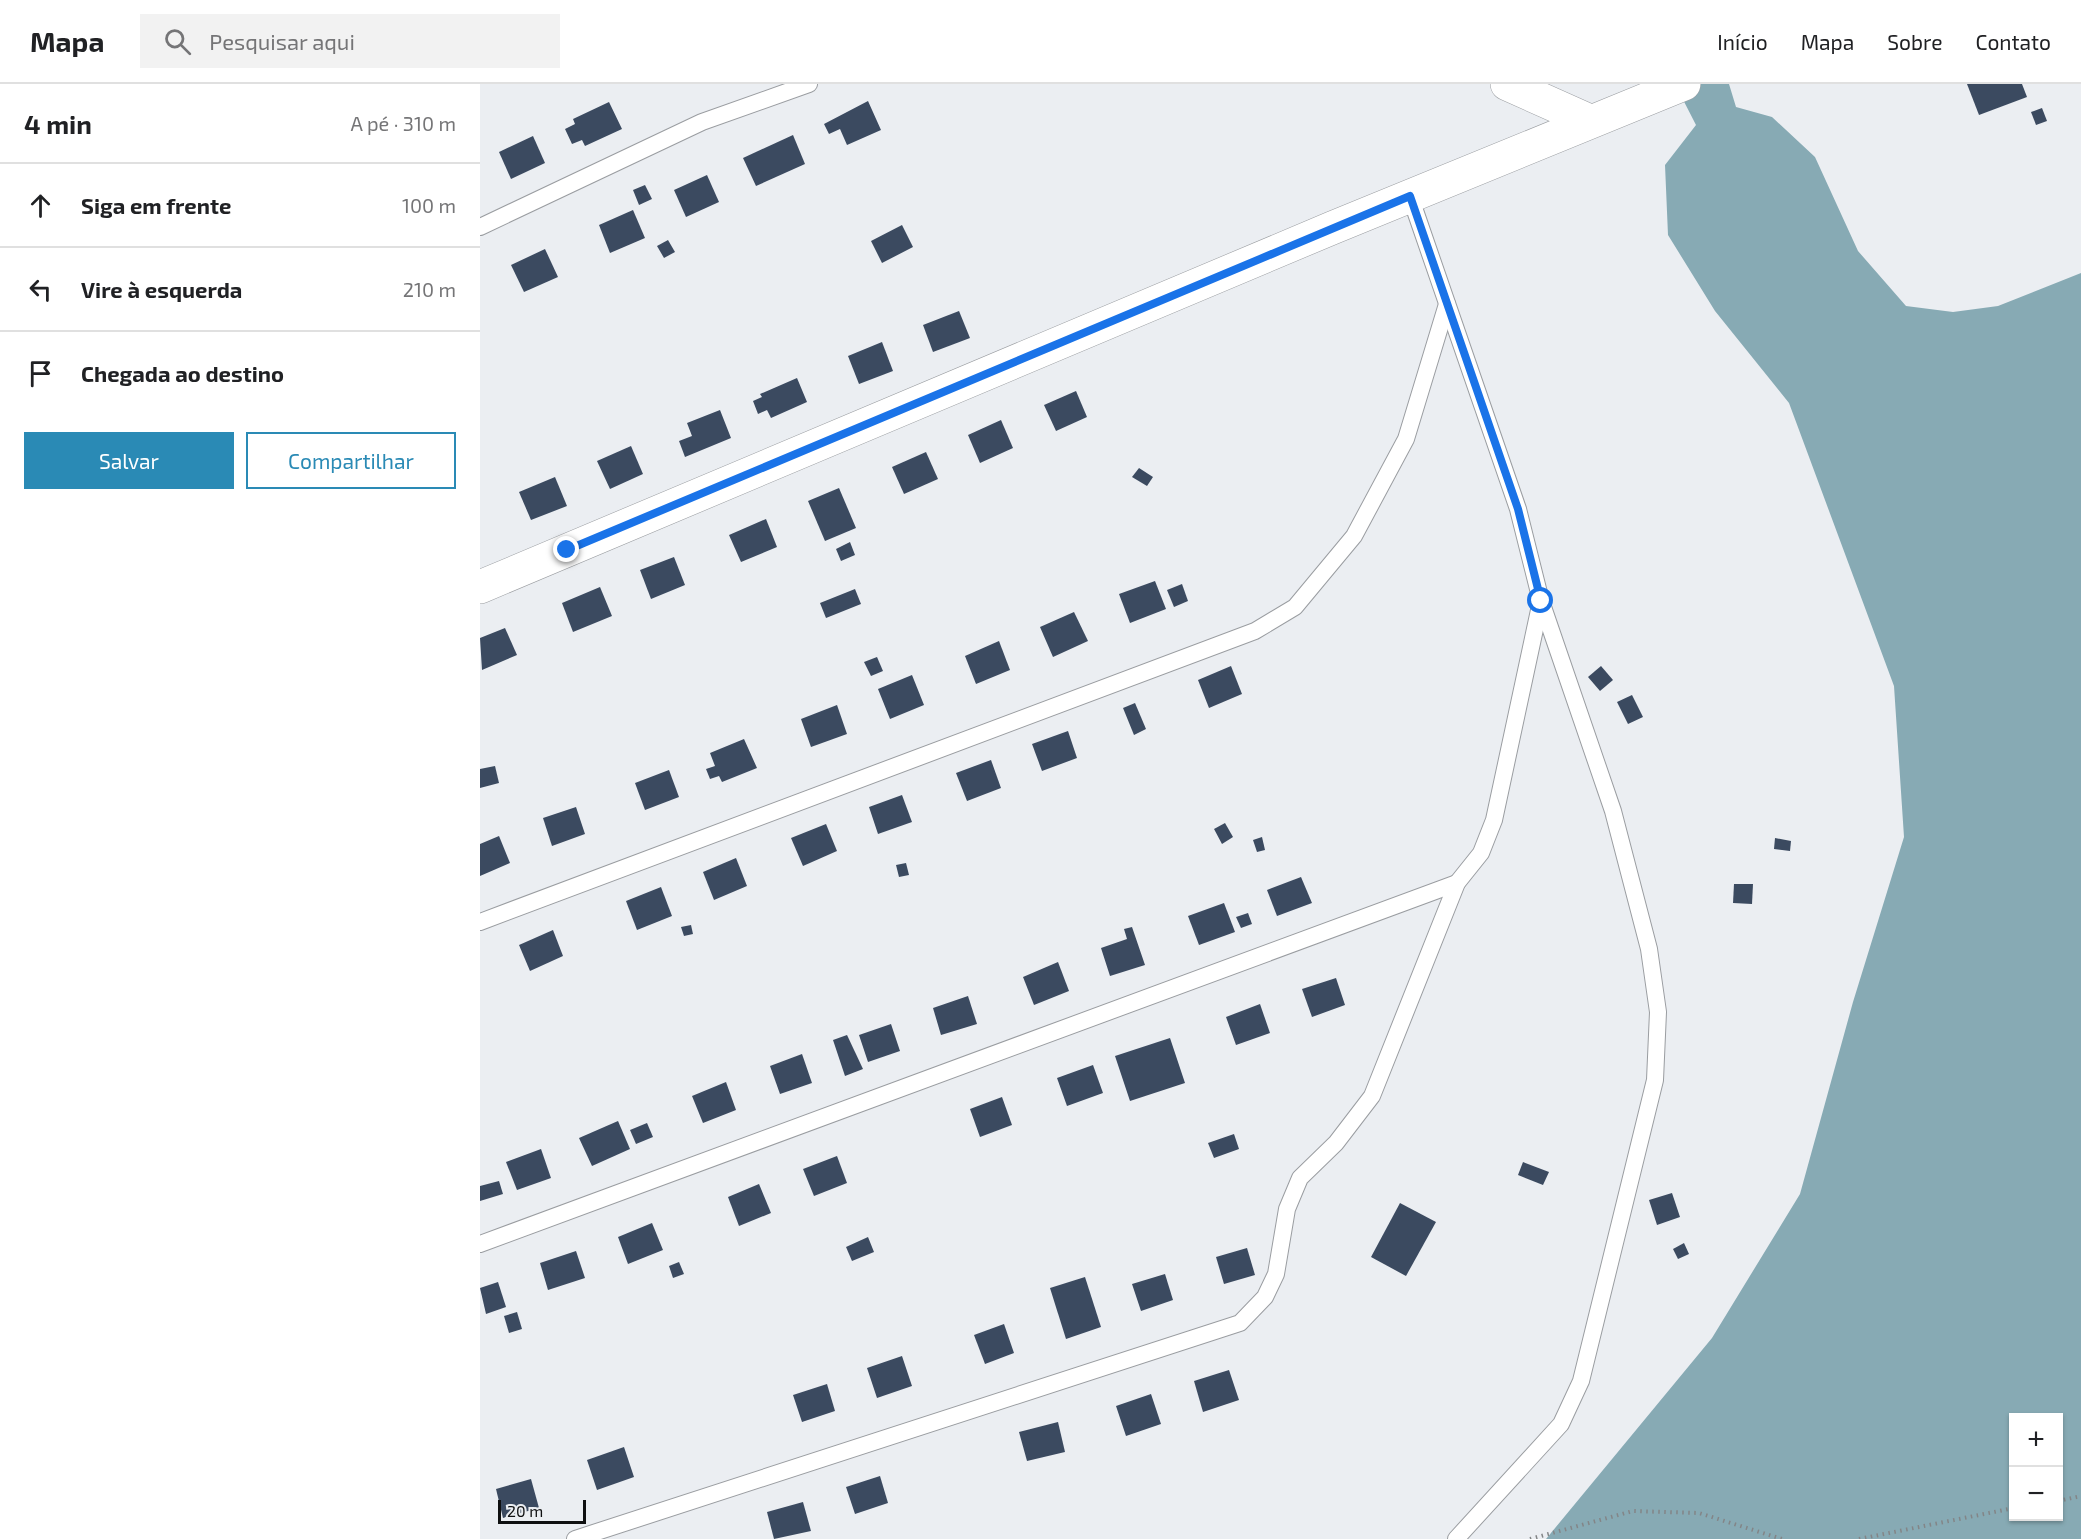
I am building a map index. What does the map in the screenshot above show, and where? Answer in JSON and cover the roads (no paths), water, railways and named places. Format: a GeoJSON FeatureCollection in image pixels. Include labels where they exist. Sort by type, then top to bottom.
{"type":"FeatureCollection","features":[{"type":"Feature","properties":{"kind":"street"},"geometry":{"type":"LineString","coordinates":[[1507,84],[1590,121]]}},
{"type":"Feature","properties":{"kind":"street"},"geometry":{"type":"LineString","coordinates":[[480,587],[1410,196],[1684,84]]}},
{"type":"Feature","properties":{"kind":"lane"},"geometry":{"type":"LineString","coordinates":[[480,226],[702,122],[809,84]]}},
{"type":"Feature","properties":{"kind":"lane"},"geometry":{"type":"LineString","coordinates":[[1410,196],[1518,509],[1541,601],[1613,811],[1649,949],[1658,1012],[1655,1080],[1581,1381],[1561,1424],[1456,1539]]}},
{"type":"Feature","properties":{"kind":"lane"},"geometry":{"type":"LineString","coordinates":[[480,922],[1255,631],[1295,607],[1354,536],[1406,439],[1447,304]]}},
{"type":"Feature","properties":{"kind":"lane"},"geometry":{"type":"LineString","coordinates":[[575,1539],[1240,1323],[1265,1297],[1276,1274],[1287,1209],[1300,1178],[1336,1143],[1372,1095],[1457,883],[1481,853],[1494,820],[1541,601]]}},
{"type":"Feature","properties":{"kind":"lane"},"geometry":{"type":"LineString","coordinates":[[480,1244],[1457,883]]}},
{"type":"Feature","properties":{"kind":"water"},"geometry":{"type":"Polygon","coordinates":[[[1675,84],[1729,84],[1736,107],[1772,117],[1815,157],[1858,251],[1906,306],[1953,312],[1998,306],[2081,273],[2081,1539],[1546,1539],[1712,1338],[1800,1194],[1853,1002],[1904,837],[1894,686],[1789,403],[1715,311],[1668,235],[1665,165],[1696,125],[1675,84]]]}}]}
